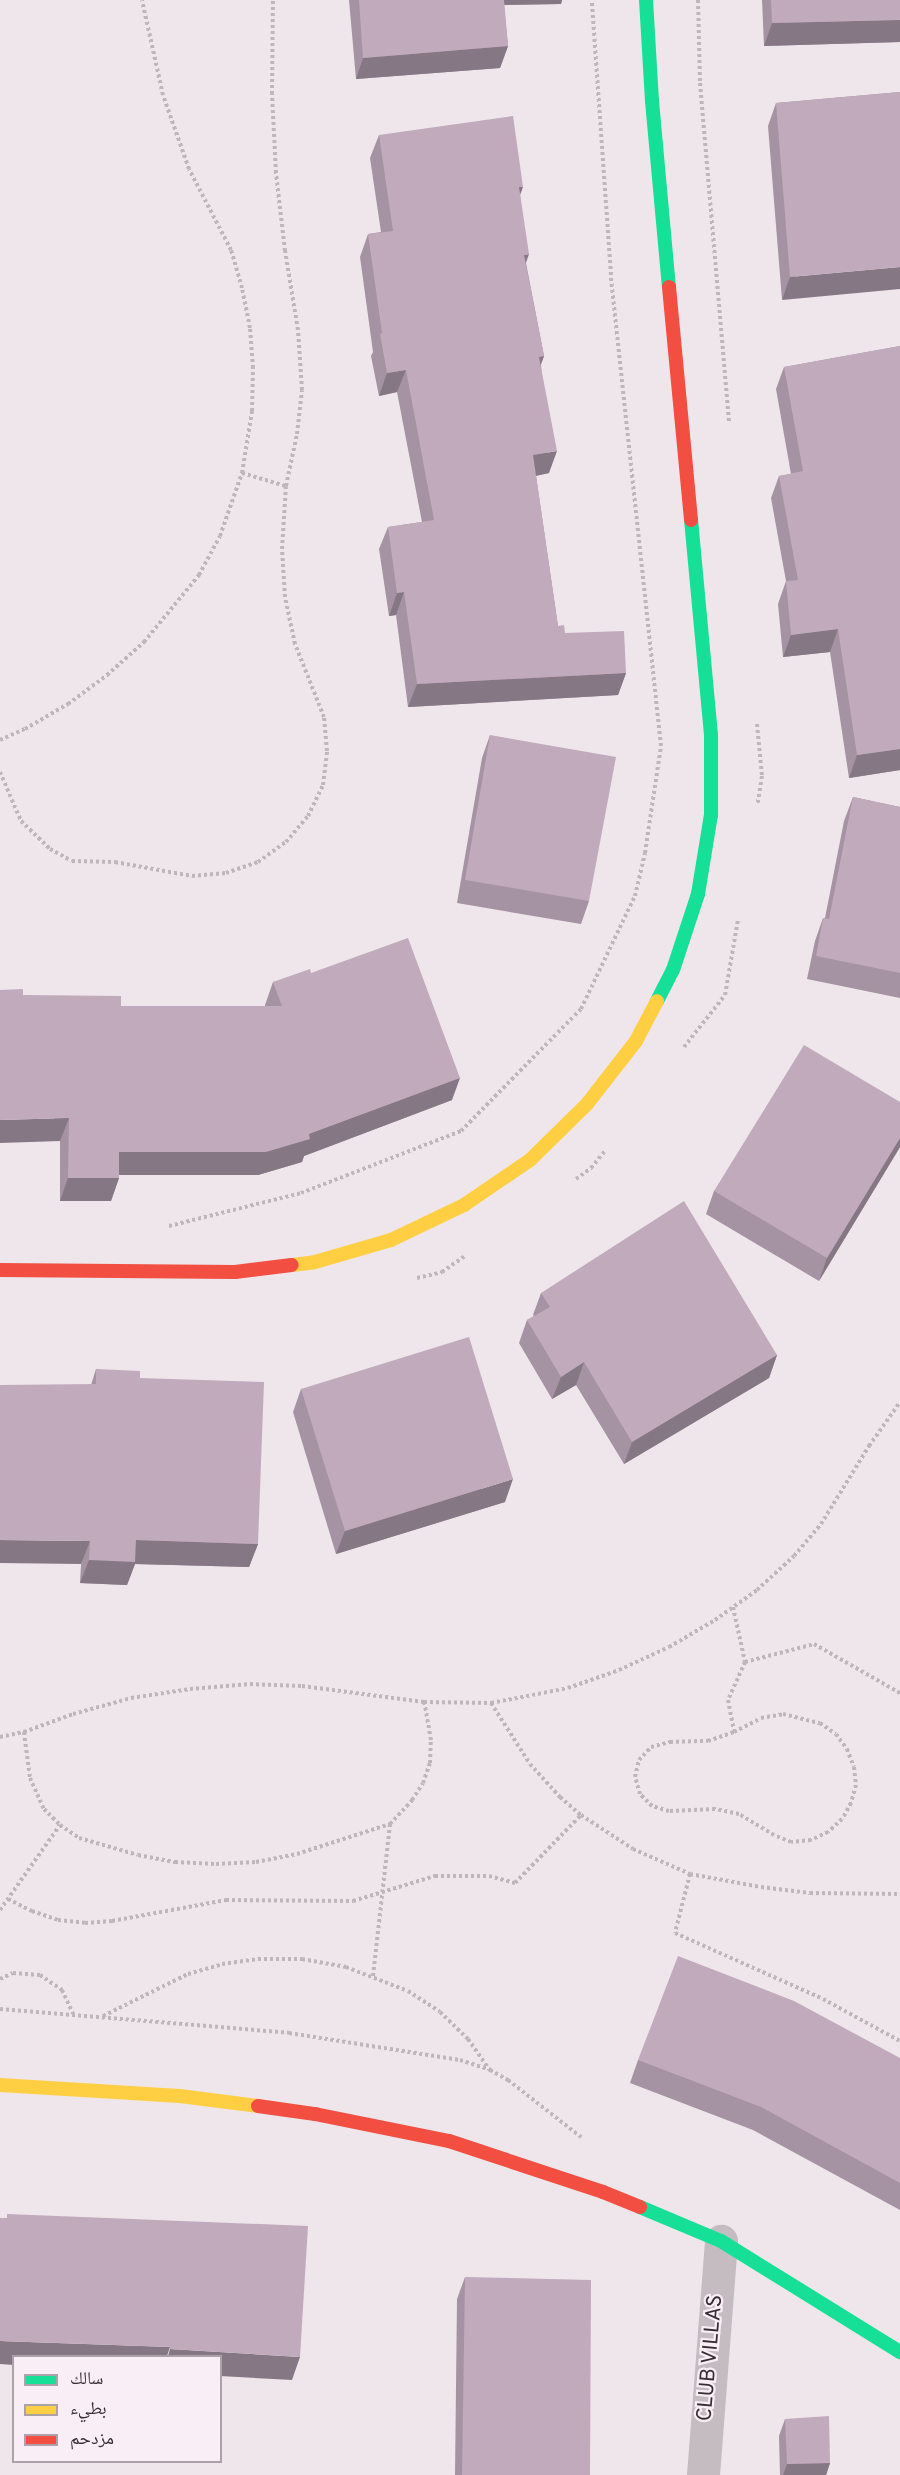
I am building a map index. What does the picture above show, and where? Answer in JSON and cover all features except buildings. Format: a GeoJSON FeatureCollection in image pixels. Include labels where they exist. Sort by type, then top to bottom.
{"type":"FeatureCollection","features":[{"type":"Feature","properties":{"kind":"street"},"geometry":{"type":"LineString","coordinates":[[0,1270],[235,1272],[315,1262],[391,1240],[464,1205],[530,1160],[587,1104],[629,1050],[673,970],[698,894],[709,826],[711,735],[652,101],[646,0]]}},
{"type":"Feature","properties":{"kind":"street"},"geometry":{"type":"LineString","coordinates":[[0,2085],[180,2096],[315,2114],[449,2141],[603,2192],[721,2241],[900,2352]]}},
{"type":"Feature","properties":{"kind":"street","name":"CLUB VILLAS"},"geometry":{"type":"LineString","coordinates":[[703,2475],[721,2241]]}},
{"type":"Feature","properties":{"kind":"path"},"geometry":{"type":"LineString","coordinates":[[0,740],[25,729],[68,704],[107,675],[151,634],[199,575],[220,536],[242,473],[252,411],[253,368],[250,328],[242,288],[231,250],[189,169],[164,95],[142,0]]}},
{"type":"Feature","properties":{"kind":"path"},"geometry":{"type":"LineString","coordinates":[[0,772],[21,821],[50,849],[72,861],[116,862],[192,876],[226,873],[258,862],[286,842],[308,816],[322,785],[327,751],[324,717],[295,644],[285,597],[282,549],[286,486],[297,434],[302,390],[298,330],[285,251],[276,173],[272,94],[273,0]]}},
{"type":"Feature","properties":{"kind":"path"},"geometry":{"type":"LineString","coordinates":[[167,1226],[301,1193],[461,1131],[581,1009],[634,896],[645,853],[661,746],[611,275],[592,0]]}},
{"type":"Feature","properties":{"kind":"path"},"geometry":{"type":"LineString","coordinates":[[698,0],[699,83],[729,431]]}},
{"type":"Feature","properties":{"kind":"path"},"geometry":{"type":"LineString","coordinates":[[242,473],[286,486]]}},
{"type":"Feature","properties":{"kind":"path"},"geometry":{"type":"LineString","coordinates":[[756,719],[762,776],[756,810]]}},
{"type":"Feature","properties":{"kind":"path"},"geometry":{"type":"LineString","coordinates":[[683,1050],[725,995],[739,914]]}},
{"type":"Feature","properties":{"kind":"path"},"geometry":{"type":"LineString","coordinates":[[573,1181],[591,1168],[605,1150]]}},
{"type":"Feature","properties":{"kind":"path"},"geometry":{"type":"LineString","coordinates":[[408,1281],[442,1272],[470,1252]]}},
{"type":"Feature","properties":{"kind":"path"},"geometry":{"type":"LineString","coordinates":[[0,1737],[24,1732],[73,1714],[121,1701],[190,1689],[250,1684],[302,1686],[424,1702],[491,1703],[568,1688],[619,1670],[669,1647],[733,1607],[757,1590],[794,1556],[821,1524],[869,1446],[900,1402]]}},
{"type":"Feature","properties":{"kind":"path"},"geometry":{"type":"LineString","coordinates":[[733,1607],[746,1662],[728,1700],[734,1732]]}},
{"type":"Feature","properties":{"kind":"path"},"geometry":{"type":"LineString","coordinates":[[746,1662],[814,1644],[900,1693]]}},
{"type":"Feature","properties":{"kind":"path"},"geometry":{"type":"LineString","coordinates":[[24,1732],[35,1793],[44,1809],[60,1825],[79,1838],[138,1855],[175,1862],[216,1864],[256,1862],[297,1854],[390,1824],[412,1800],[423,1783],[430,1763],[431,1740],[424,1702]]}},
{"type":"Feature","properties":{"kind":"path"},"geometry":{"type":"LineString","coordinates":[[491,1703],[530,1764],[581,1815],[633,1849],[690,1874],[810,1893],[900,1894]]}},
{"type":"Feature","properties":{"kind":"path"},"geometry":{"type":"LineString","coordinates":[[783,1714],[820,1723],[836,1734],[847,1749],[854,1767],[856,1785],[851,1803],[842,1819],[828,1832],[811,1840],[791,1842],[774,1835],[739,1814],[715,1809],[669,1811],[652,1806],[640,1794],[635,1777],[639,1760],[651,1747],[669,1742],[708,1741],[734,1732],[761,1718],[783,1714]]}},
{"type":"Feature","properties":{"kind":"path"},"geometry":{"type":"LineString","coordinates":[[8,1899],[58,1920],[85,1923],[112,1921],[226,1900],[353,1901],[417,1880],[462,1874],[515,1883],[581,1815]]}},
{"type":"Feature","properties":{"kind":"path"},"geometry":{"type":"LineString","coordinates":[[373,1976],[390,1824]]}},
{"type":"Feature","properties":{"kind":"path"},"geometry":{"type":"LineString","coordinates":[[0,1910],[60,1825]]}},
{"type":"Feature","properties":{"kind":"path"},"geometry":{"type":"LineString","coordinates":[[690,1874],[675,1933],[823,1999],[900,2041]]}},
{"type":"Feature","properties":{"kind":"path"},"geometry":{"type":"LineString","coordinates":[[102,2016],[188,1974],[222,1964],[258,1959],[302,1959],[346,1967],[408,1991],[440,2012],[468,2039],[490,2070]]}},
{"type":"Feature","properties":{"kind":"path"},"geometry":{"type":"LineString","coordinates":[[0,1979],[13,1973],[40,1975],[62,1990],[74,2014]]}},
{"type":"Feature","properties":{"kind":"path"},"geometry":{"type":"LineString","coordinates":[[0,2009],[289,2033],[460,2061],[490,2070],[529,2095],[572,2132],[590,2142]]}},
{"type":"Feature","properties":{"kind":"traffic: fast"},"geometry":{"type":"LineString","coordinates":[[646,0],[652,101],[669,287]]}},
{"type":"Feature","properties":{"kind":"traffic: fast"},"geometry":{"type":"LineString","coordinates":[[657,1001],[673,970],[698,894],[711,815],[711,735],[691,520]]}},
{"type":"Feature","properties":{"kind":"traffic: fast"},"geometry":{"type":"LineString","coordinates":[[640,2207],[721,2241],[900,2352]]}},
{"type":"Feature","properties":{"kind":"traffic: slow"},"geometry":{"type":"LineString","coordinates":[[292,1265],[315,1262],[391,1240],[464,1205],[530,1160],[587,1104],[636,1041],[657,1001]]}},
{"type":"Feature","properties":{"kind":"traffic: slow"},"geometry":{"type":"LineString","coordinates":[[0,2085],[180,2096],[258,2106]]}},
{"type":"Feature","properties":{"kind":"traffic: jam"},"geometry":{"type":"LineString","coordinates":[[669,287],[691,520]]}},
{"type":"Feature","properties":{"kind":"traffic: jam"},"geometry":{"type":"LineString","coordinates":[[0,1270],[235,1272],[292,1265]]}},
{"type":"Feature","properties":{"kind":"traffic: jam"},"geometry":{"type":"LineString","coordinates":[[258,2106],[315,2114],[449,2141],[603,2192],[640,2207]]}}]}
